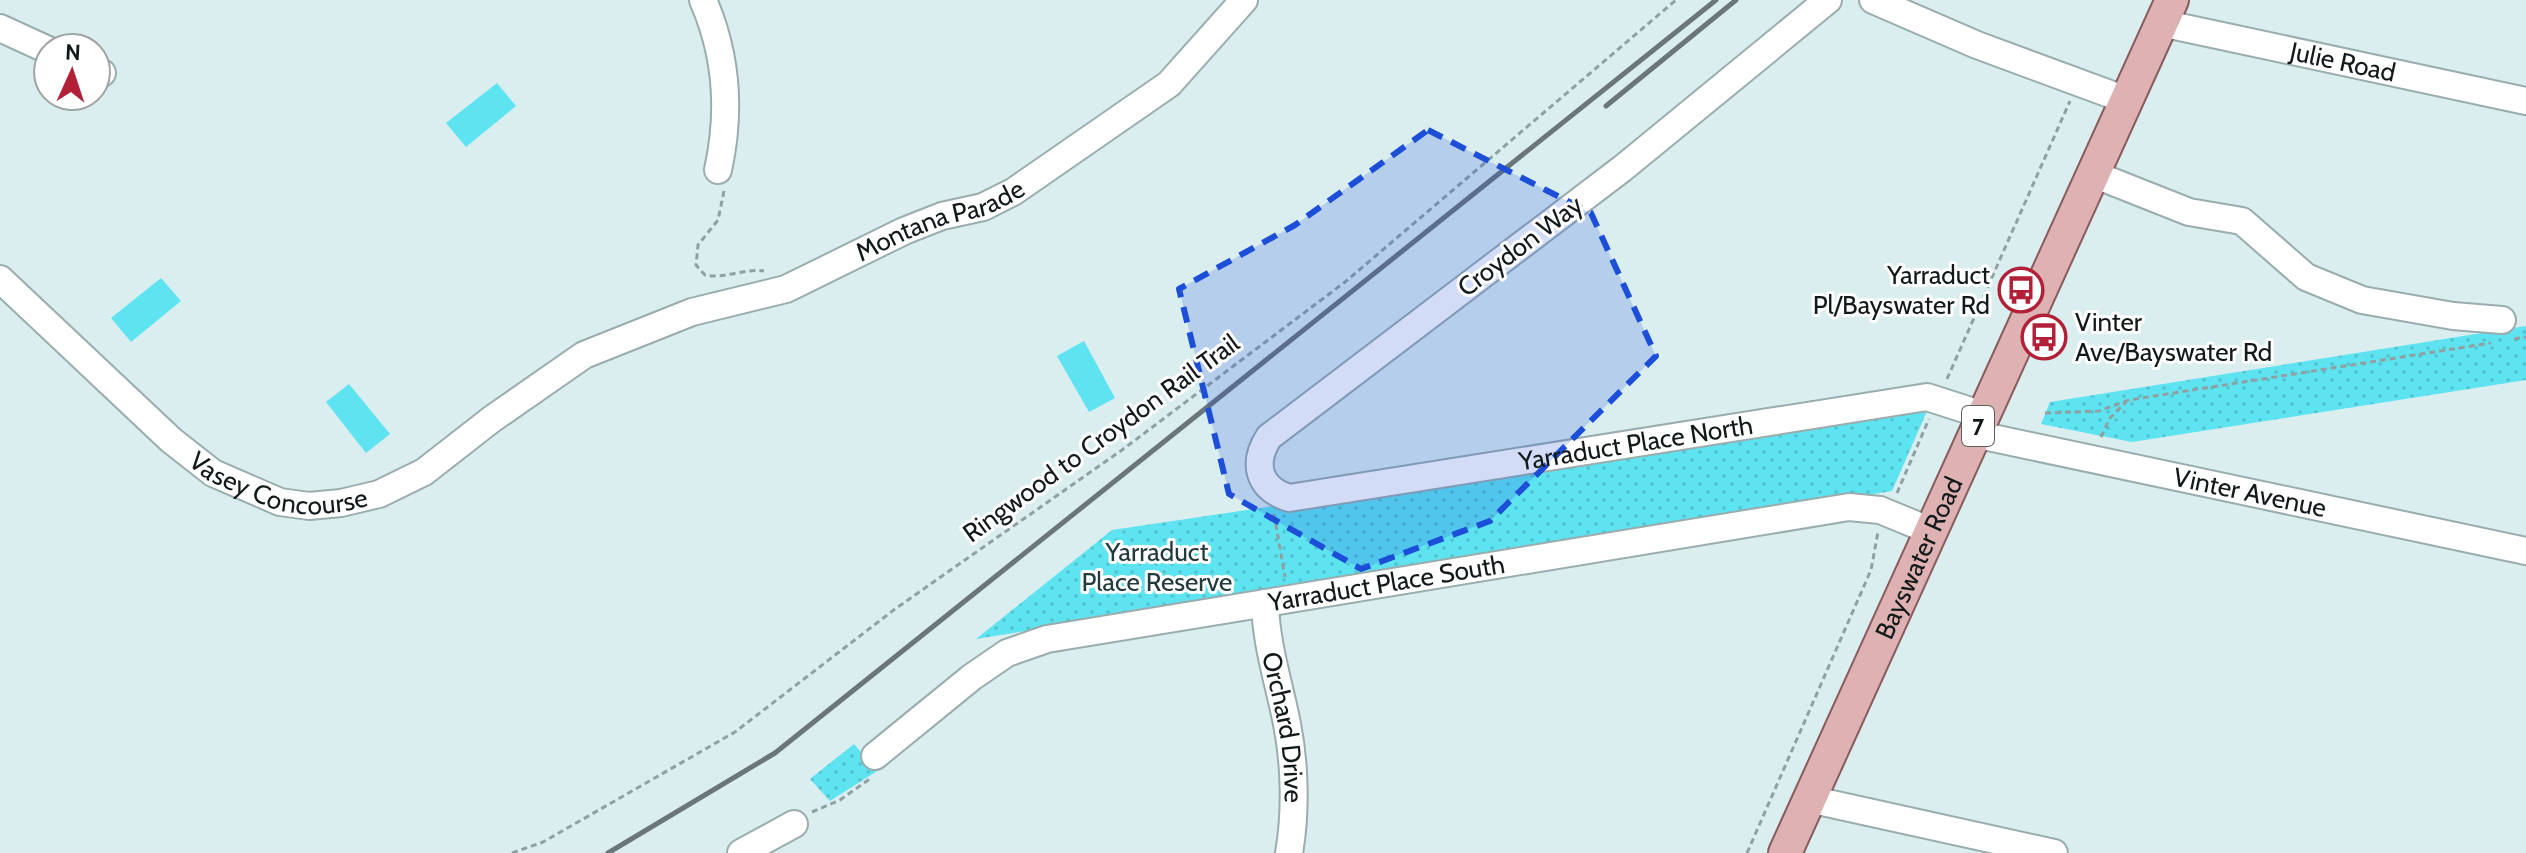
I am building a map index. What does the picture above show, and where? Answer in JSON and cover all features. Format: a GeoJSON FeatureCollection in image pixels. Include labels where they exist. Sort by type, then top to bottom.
{"type":"FeatureCollection","features":[{"type":"Feature","properties":{"kind":"main road","name":"Bayswater Road"},"geometry":{"type":"LineString","coordinates":[[1785,853],[2167,12]]}},
{"type":"Feature","properties":{"kind":"street"},"geometry":{"type":"LineString","coordinates":[[703,0],[714,26],[724,68],[727,114],[718,170]]}},
{"type":"Feature","properties":{"kind":"street","name":"Montana Parade"},"geometry":{"type":"LineString","coordinates":[[584,355],[692,312],[786,289],[904,231],[942,216],[983,207],[1013,192],[1169,84],[1244,0]]}},
{"type":"Feature","properties":{"kind":"street","name":"Croydon Way"},"geometry":{"type":"LineString","coordinates":[[1282,496],[1259,474],[1257,460],[1269,437],[1623,168],[1828,0]]}},
{"type":"Feature","properties":{"kind":"street"},"geometry":{"type":"LineString","coordinates":[[1873,0],[2126,100]]}},
{"type":"Feature","properties":{"kind":"street","name":"Julie Road"},"geometry":{"type":"LineString","coordinates":[[2167,12],[2526,101]]}},
{"type":"Feature","properties":{"kind":"street"},"geometry":{"type":"LineString","coordinates":[[0,28],[32,43]]}},
{"type":"Feature","properties":{"kind":"street"},"geometry":{"type":"LineString","coordinates":[[2093,174],[2189,212],[2242,221],[2306,277],[2362,300],[2453,316],[2503,334]]}},
{"type":"Feature","properties":{"kind":"street","name":"Vasey Concourse"},"geometry":{"type":"LineString","coordinates":[[0,279],[171,440],[213,473],[280,502],[325,505],[379,494],[424,472],[492,419],[584,355]]}},
{"type":"Feature","properties":{"kind":"street","name":"Yarraduct Place North"},"geometry":{"type":"LineString","coordinates":[[1282,496],[1927,397],[1938,400],[1978,424]]}},
{"type":"Feature","properties":{"kind":"street","name":"Vinter Avenue"},"geometry":{"type":"LineString","coordinates":[[1978,424],[2096,460],[2526,551]]}},
{"type":"Feature","properties":{"kind":"street","name":"Yarraduct Place South"},"geometry":{"type":"LineString","coordinates":[[875,756],[1007,653],[1047,639],[1849,507],[1888,513],[1931,531]]}},
{"type":"Feature","properties":{"kind":"street","name":"Orchard Drive"},"geometry":{"type":"LineString","coordinates":[[1277,601],[1269,652],[1287,727],[1293,789],[1289,853]]}},
{"type":"Feature","properties":{"kind":"street"},"geometry":{"type":"LineString","coordinates":[[1809,799],[2054,853]]}},
{"type":"Feature","properties":{"kind":"street"},"geometry":{"type":"LineString","coordinates":[[741,853],[794,824]]}},
{"type":"Feature","properties":{"kind":"path","name":"Ringwood to Croydon Rail Trail"},"geometry":{"type":"LineString","coordinates":[[512,853],[543,842],[735,732],[895,609],[1122,450],[1345,282],[1676,0]]}},
{"type":"Feature","properties":{"kind":"path"},"geometry":{"type":"LineString","coordinates":[[1747,853],[1871,570],[1878,529],[1888,513],[2078,83]]}},
{"type":"Feature","properties":{"kind":"path"},"geometry":{"type":"LineString","coordinates":[[718,170],[726,181],[723,205],[715,226],[698,245],[699,270],[714,277],[751,269],[767,271],[786,289]]}},
{"type":"Feature","properties":{"kind":"path"},"geometry":{"type":"LineString","coordinates":[[2045,413],[2099,411],[2129,400],[2503,334],[2526,337]]}},
{"type":"Feature","properties":{"kind":"path"},"geometry":{"type":"LineString","coordinates":[[2096,460],[2104,428],[2129,400]]}},
{"type":"Feature","properties":{"kind":"path"},"geometry":{"type":"LineString","coordinates":[[1277,601],[1274,515],[1282,496]]}},
{"type":"Feature","properties":{"kind":"path"},"geometry":{"type":"LineString","coordinates":[[794,824],[819,807],[840,800],[884,769],[875,756]]}},
{"type":"Feature","properties":{"kind":"highlighted area"},"geometry":{"type":"Polygon","coordinates":[[[1428,130],[1591,213],[1656,356],[1490,521],[1361,569],[1229,494],[1179,289],[1295,225],[1428,130]]]}},
{"type":"Feature","properties":{"kind":"green space"},"geometry":{"type":"Polygon","coordinates":[[[497,83],[516,106],[466,147],[446,123],[497,83]]]}},
{"type":"Feature","properties":{"kind":"green space"},"geometry":{"type":"Polygon","coordinates":[[[161,278],[181,301],[131,342],[111,318],[161,278]]]}},
{"type":"Feature","properties":{"kind":"green space"},"geometry":{"type":"Polygon","coordinates":[[[2526,326],[2526,380],[2132,442],[2041,424],[2050,402],[2526,326]]]}},
{"type":"Feature","properties":{"kind":"green space"},"geometry":{"type":"Polygon","coordinates":[[[1084,341],[1115,398],[1089,412],[1057,356],[1084,341]]]}},
{"type":"Feature","properties":{"kind":"green space"},"geometry":{"type":"Polygon","coordinates":[[[349,384],[390,434],[366,453],[326,402],[349,384]]]}},
{"type":"Feature","properties":{"kind":"green space","name":"Yarraduct Place Reserve"},"geometry":{"type":"Polygon","coordinates":[[[1928,409],[1892,491],[976,639],[1112,530],[1928,409]]]}},
{"type":"Feature","properties":{"kind":"green space"},"geometry":{"type":"Polygon","coordinates":[[[854,744],[877,771],[830,801],[810,779],[854,744]]]}},
{"type":"Feature","properties":{"kind":"railway"},"geometry":{"type":"LineString","coordinates":[[608,853],[775,753],[1716,0]]}},
{"type":"Feature","properties":{"kind":"railway"},"geometry":{"type":"LineString","coordinates":[[1606,106],[1736,0]]}},
{"type":"Feature","properties":{"kind":"place","name":"Yarraduct Pl/Bayswater Rd"},"geometry":{"type":"Point","coordinates":[2021,290]}},
{"type":"Feature","properties":{"kind":"place","name":"Vinter Ave/Bayswater Rd"},"geometry":{"type":"Point","coordinates":[2044,337]}}]}
